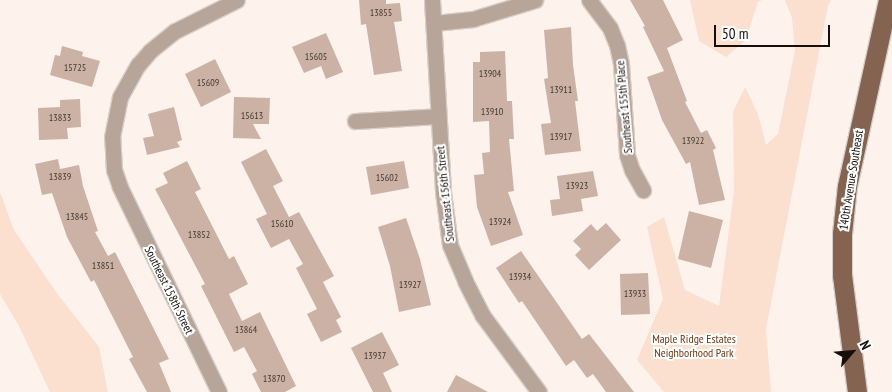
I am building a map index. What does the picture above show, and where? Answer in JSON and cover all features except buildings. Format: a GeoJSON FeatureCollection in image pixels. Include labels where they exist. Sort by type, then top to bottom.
{"type":"FeatureCollection","features":[{"type":"Feature","properties":{"kind":"main road","name":"140th Avenue Southeast"},"geometry":{"type":"LineString","coordinates":[[857,392],[842,275],[842,234],[847,186],[888,0]]}},
{"type":"Feature","properties":{"kind":"street","name":"Southeast 158th Street"},"geometry":{"type":"LineString","coordinates":[[219,392],[120,187],[114,170],[112,137],[120,97],[138,65],[159,43],[175,31],[237,0]]}},
{"type":"Feature","properties":{"kind":"street","name":"Southeast 156th Street"},"geometry":{"type":"LineString","coordinates":[[432,0],[435,23],[443,192],[450,245],[465,281],[483,316],[539,392]]}},
{"type":"Feature","properties":{"kind":"street"},"geometry":{"type":"LineString","coordinates":[[435,23],[473,19],[535,0]]}},
{"type":"Feature","properties":{"kind":"street","name":"Southeast 155th Place"},"geometry":{"type":"LineString","coordinates":[[589,0],[610,28],[617,45],[621,64],[627,155],[632,170],[643,190]]}},
{"type":"Feature","properties":{"kind":"street"},"geometry":{"type":"LineString","coordinates":[[355,121],[438,116]]}},
{"type":"Feature","properties":{"kind":"green space"},"geometry":{"type":"Polygon","coordinates":[[[690,0],[762,0],[758,2],[745,41],[726,57],[699,41],[690,0]]]}},
{"type":"Feature","properties":{"kind":"green space","name":"Maple Ridge Estates Neighborhood Park"},"geometry":{"type":"Polygon","coordinates":[[[785,0],[831,0],[828,6],[766,329],[771,392],[664,392],[637,360],[663,299],[647,227],[664,217],[685,290],[719,306],[734,191],[733,112],[745,87],[758,114],[766,145],[778,134],[795,50],[792,18],[785,0]]]}},
{"type":"Feature","properties":{"kind":"green space"},"geometry":{"type":"Polygon","coordinates":[[[0,192],[14,230],[56,292],[99,347],[108,392],[50,392],[19,326],[0,294],[0,192]]]}}]}
